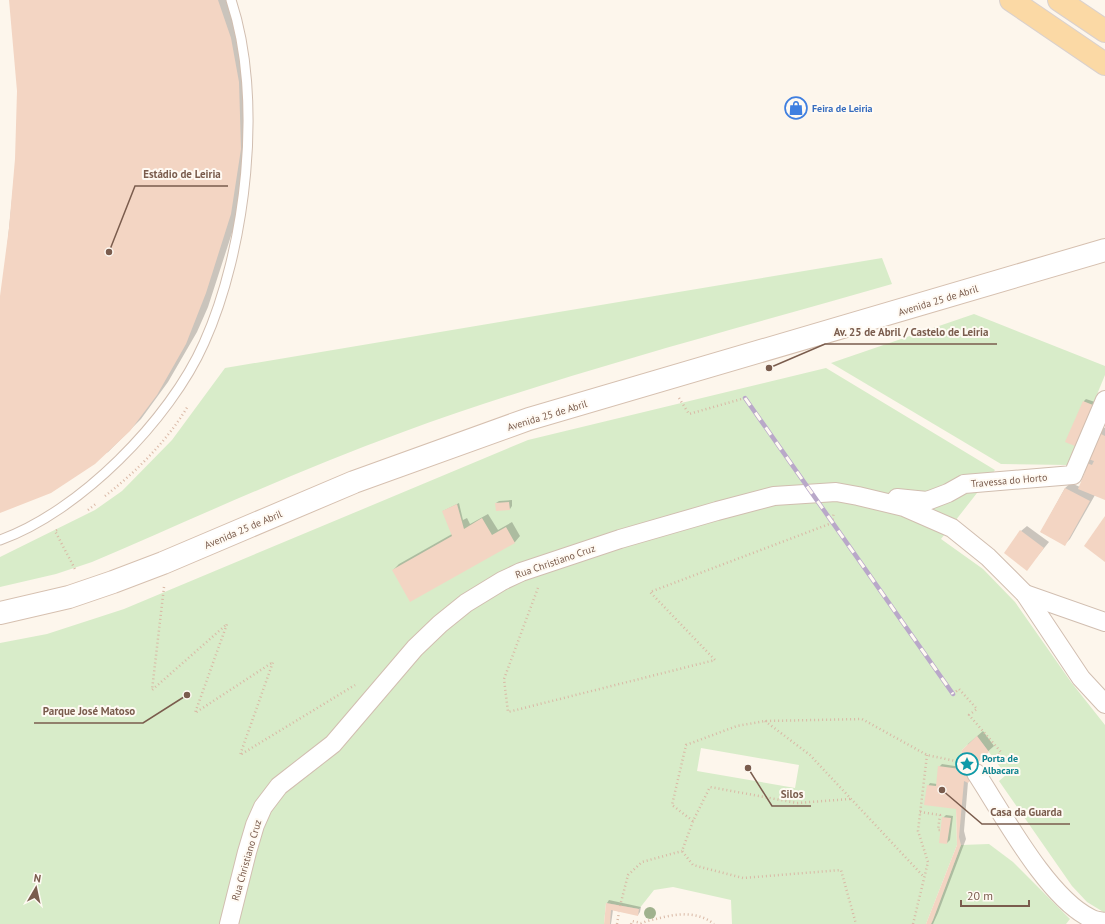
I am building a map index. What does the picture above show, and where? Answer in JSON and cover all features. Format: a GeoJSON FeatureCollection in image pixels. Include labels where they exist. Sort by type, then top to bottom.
{"type":"FeatureCollection","features":[{"type":"Feature","properties":{"kind":"main road"},"geometry":{"type":"LineString","coordinates":[[1011,0],[1105,64]]}},
{"type":"Feature","properties":{"kind":"main road"},"geometry":{"type":"LineString","coordinates":[[1059,0],[1105,31]]}},
{"type":"Feature","properties":{"kind":"main road","name":"Avenida 25 de Abril"},"geometry":{"type":"LineString","coordinates":[[0,613],[69,597],[113,582],[163,563],[354,482],[529,419],[1105,250]]}},
{"type":"Feature","properties":{"kind":"street","name":"Travessa do Horto"},"geometry":{"type":"LineString","coordinates":[[844,494],[927,501],[948,493],[964,484],[1072,475],[1105,400]]}},
{"type":"Feature","properties":{"kind":"street","name":"Rua Christiano Cruz"},"geometry":{"type":"LineString","coordinates":[[229,924],[255,826],[263,807],[280,786],[333,744],[415,648],[440,624],[466,603],[502,580],[642,532],[774,496],[836,492],[904,507],[952,528],[988,557],[1025,594]]}},
{"type":"Feature","properties":{"kind":"street"},"geometry":{"type":"LineString","coordinates":[[1025,594],[1105,622]]}},
{"type":"Feature","properties":{"kind":"street"},"geometry":{"type":"LineString","coordinates":[[1025,594],[1080,678],[1105,704]]}},
{"type":"Feature","properties":{"kind":"street"},"geometry":{"type":"LineString","coordinates":[[976,773],[1031,860],[1076,908],[1091,919],[1105,922]]}},
{"type":"Feature","properties":{"kind":"lane"},"geometry":{"type":"LineString","coordinates":[[0,540],[49,517],[90,486],[138,439],[173,396],[191,370],[204,344],[222,294],[238,235],[249,126],[242,45],[231,0]]}},
{"type":"Feature","properties":{"kind":"path"},"geometry":{"type":"LineString","coordinates":[[678,396],[689,414],[745,398]]}},
{"type":"Feature","properties":{"kind":"path"},"geometry":{"type":"LineString","coordinates":[[548,563],[504,679],[508,712],[715,660],[650,592],[832,523]]}},
{"type":"Feature","properties":{"kind":"path"},"geometry":{"type":"LineString","coordinates":[[164,584],[152,690],[227,624],[196,713],[273,662],[240,754],[361,681]]}},
{"type":"Feature","properties":{"kind":"path"},"geometry":{"type":"LineString","coordinates":[[953,694],[959,689],[977,709],[969,715],[1001,752],[976,773]]}},
{"type":"Feature","properties":{"kind":"path"},"geometry":{"type":"LineString","coordinates":[[693,821],[672,805],[686,746],[737,726],[765,721],[862,719],[928,755],[961,762]]}},
{"type":"Feature","properties":{"kind":"path"},"geometry":{"type":"LineString","coordinates":[[765,721],[810,755],[924,877]]}},
{"type":"Feature","properties":{"kind":"path"},"geometry":{"type":"LineString","coordinates":[[913,924],[928,862],[918,831],[928,755]]}},
{"type":"Feature","properties":{"kind":"path"},"geometry":{"type":"LineString","coordinates":[[682,851],[693,821],[710,787],[797,803],[850,799]]}},
{"type":"Feature","properties":{"kind":"path"},"geometry":{"type":"LineString","coordinates":[[920,812],[940,815],[938,830],[940,830]]}},
{"type":"Feature","properties":{"kind":"path"},"geometry":{"type":"LineString","coordinates":[[620,906],[628,875],[642,862],[682,851]]}},
{"type":"Feature","properties":{"kind":"path"},"geometry":{"type":"LineString","coordinates":[[682,851],[693,865],[743,878],[841,870],[856,924]]}},
{"type":"Feature","properties":{"kind":"path"},"geometry":{"type":"LineString","coordinates":[[617,924],[619,912]]}},
{"type":"Feature","properties":{"kind":"path"},"geometry":{"type":"LineString","coordinates":[[631,924],[632,921],[641,923],[686,914],[701,916],[713,924]]}},
{"type":"Feature","properties":{"kind":"green space"},"geometry":{"type":"Polygon","coordinates":[[[882,258],[892,284],[585,372],[463,411],[325,462],[92,562],[56,574],[0,587],[0,557],[95,510],[122,491],[172,440],[225,368],[882,258]]]}},
{"type":"Feature","properties":{"kind":"green space"},"geometry":{"type":"Polygon","coordinates":[[[974,314],[1105,366],[1105,375],[1068,465],[1001,464],[831,363],[974,314]]]}},
{"type":"Feature","properties":{"kind":"green space"},"geometry":{"type":"Polygon","coordinates":[[[826,368],[995,470],[941,539],[983,569],[1015,602],[1071,682],[1105,725],[1105,913],[1087,902],[1072,886],[999,781],[1006,775],[977,736],[962,750],[956,809],[957,845],[926,924],[732,924],[731,900],[673,887],[654,890],[639,909],[606,903],[604,924],[0,924],[0,643],[47,634],[124,609],[528,440],[826,368]],[[701,748],[697,771],[795,788],[799,765],[701,748]]]}},
{"type":"Feature","properties":{"kind":"green space"},"geometry":{"type":"Polygon","coordinates":[[[989,844],[1013,862],[1070,919],[1066,924],[931,924],[961,845],[989,844]]]}},
{"type":"Feature","properties":{"kind":"building"},"geometry":{"type":"Polygon","coordinates":[[[9,0],[218,0],[231,38],[239,82],[241,149],[231,214],[206,293],[186,344],[157,395],[130,431],[95,464],[51,493],[0,513],[0,296],[9,228],[15,159],[17,91],[9,0]]]}},
{"type":"Feature","properties":{"kind":"building"},"geometry":{"type":"Polygon","coordinates":[[[1083,401],[1093,405],[1075,446],[1065,442],[1083,401]]]}},
{"type":"Feature","properties":{"kind":"building"},"geometry":{"type":"Polygon","coordinates":[[[1097,432],[1105,436],[1105,500],[1078,489],[1085,472],[1081,470],[1084,462],[1092,465],[1094,461],[1085,458],[1097,432]]]}},
{"type":"Feature","properties":{"kind":"building"},"geometry":{"type":"Polygon","coordinates":[[[1065,488],[1090,501],[1065,546],[1040,532],[1065,488]]]}},
{"type":"Feature","properties":{"kind":"building"},"geometry":{"type":"Polygon","coordinates":[[[509,502],[510,510],[496,511],[495,503],[509,502]]]}},
{"type":"Feature","properties":{"kind":"building"},"geometry":{"type":"Polygon","coordinates":[[[457,504],[464,529],[482,518],[492,535],[506,527],[515,543],[410,602],[392,570],[452,536],[442,511],[457,504]]]}},
{"type":"Feature","properties":{"kind":"building"},"geometry":{"type":"Polygon","coordinates":[[[1105,516],[1105,562],[1084,546],[1105,516]]]}},
{"type":"Feature","properties":{"kind":"building"},"geometry":{"type":"Polygon","coordinates":[[[1020,530],[1044,548],[1027,571],[1004,553],[1020,530]]]}},
{"type":"Feature","properties":{"kind":"building"},"geometry":{"type":"Polygon","coordinates":[[[977,736],[989,752],[975,765],[968,758],[966,769],[974,776],[968,783],[964,781],[959,837],[961,845],[933,920],[931,924],[926,924],[957,845],[956,809],[924,805],[927,785],[936,786],[938,766],[960,769],[962,750],[977,736]]]}},
{"type":"Feature","properties":{"kind":"building"},"geometry":{"type":"Polygon","coordinates":[[[942,817],[951,818],[947,844],[939,843],[942,817]]]}},
{"type":"Feature","properties":{"kind":"building"},"geometry":{"type":"Polygon","coordinates":[[[606,903],[639,909],[638,916],[611,910],[610,924],[604,924],[606,903]]]}},
{"type":"Feature","properties":{"kind":"railway"},"geometry":{"type":"LineString","coordinates":[[745,398],[953,694]]}},
{"type":"Feature","properties":{"kind":"place","name":"Feira de Leiria"},"geometry":{"type":"Point","coordinates":[796,108]}},
{"type":"Feature","properties":{"kind":"place","name":"Estádio de Leiria"},"geometry":{"type":"Point","coordinates":[109,252]}},
{"type":"Feature","properties":{"kind":"place","name":"Av. 25 de Abril / Castelo de Leiria"},"geometry":{"type":"Point","coordinates":[769,368]}},
{"type":"Feature","properties":{"kind":"place","name":"Parque José Matoso"},"geometry":{"type":"Point","coordinates":[187,695]}},
{"type":"Feature","properties":{"kind":"place","name":"Porta de Albacara"},"geometry":{"type":"Point","coordinates":[967,764]}},
{"type":"Feature","properties":{"kind":"place","name":"Silos"},"geometry":{"type":"Point","coordinates":[748,768]}},
{"type":"Feature","properties":{"kind":"place","name":"Casa da Guarda"},"geometry":{"type":"Point","coordinates":[942,790]}}]}
